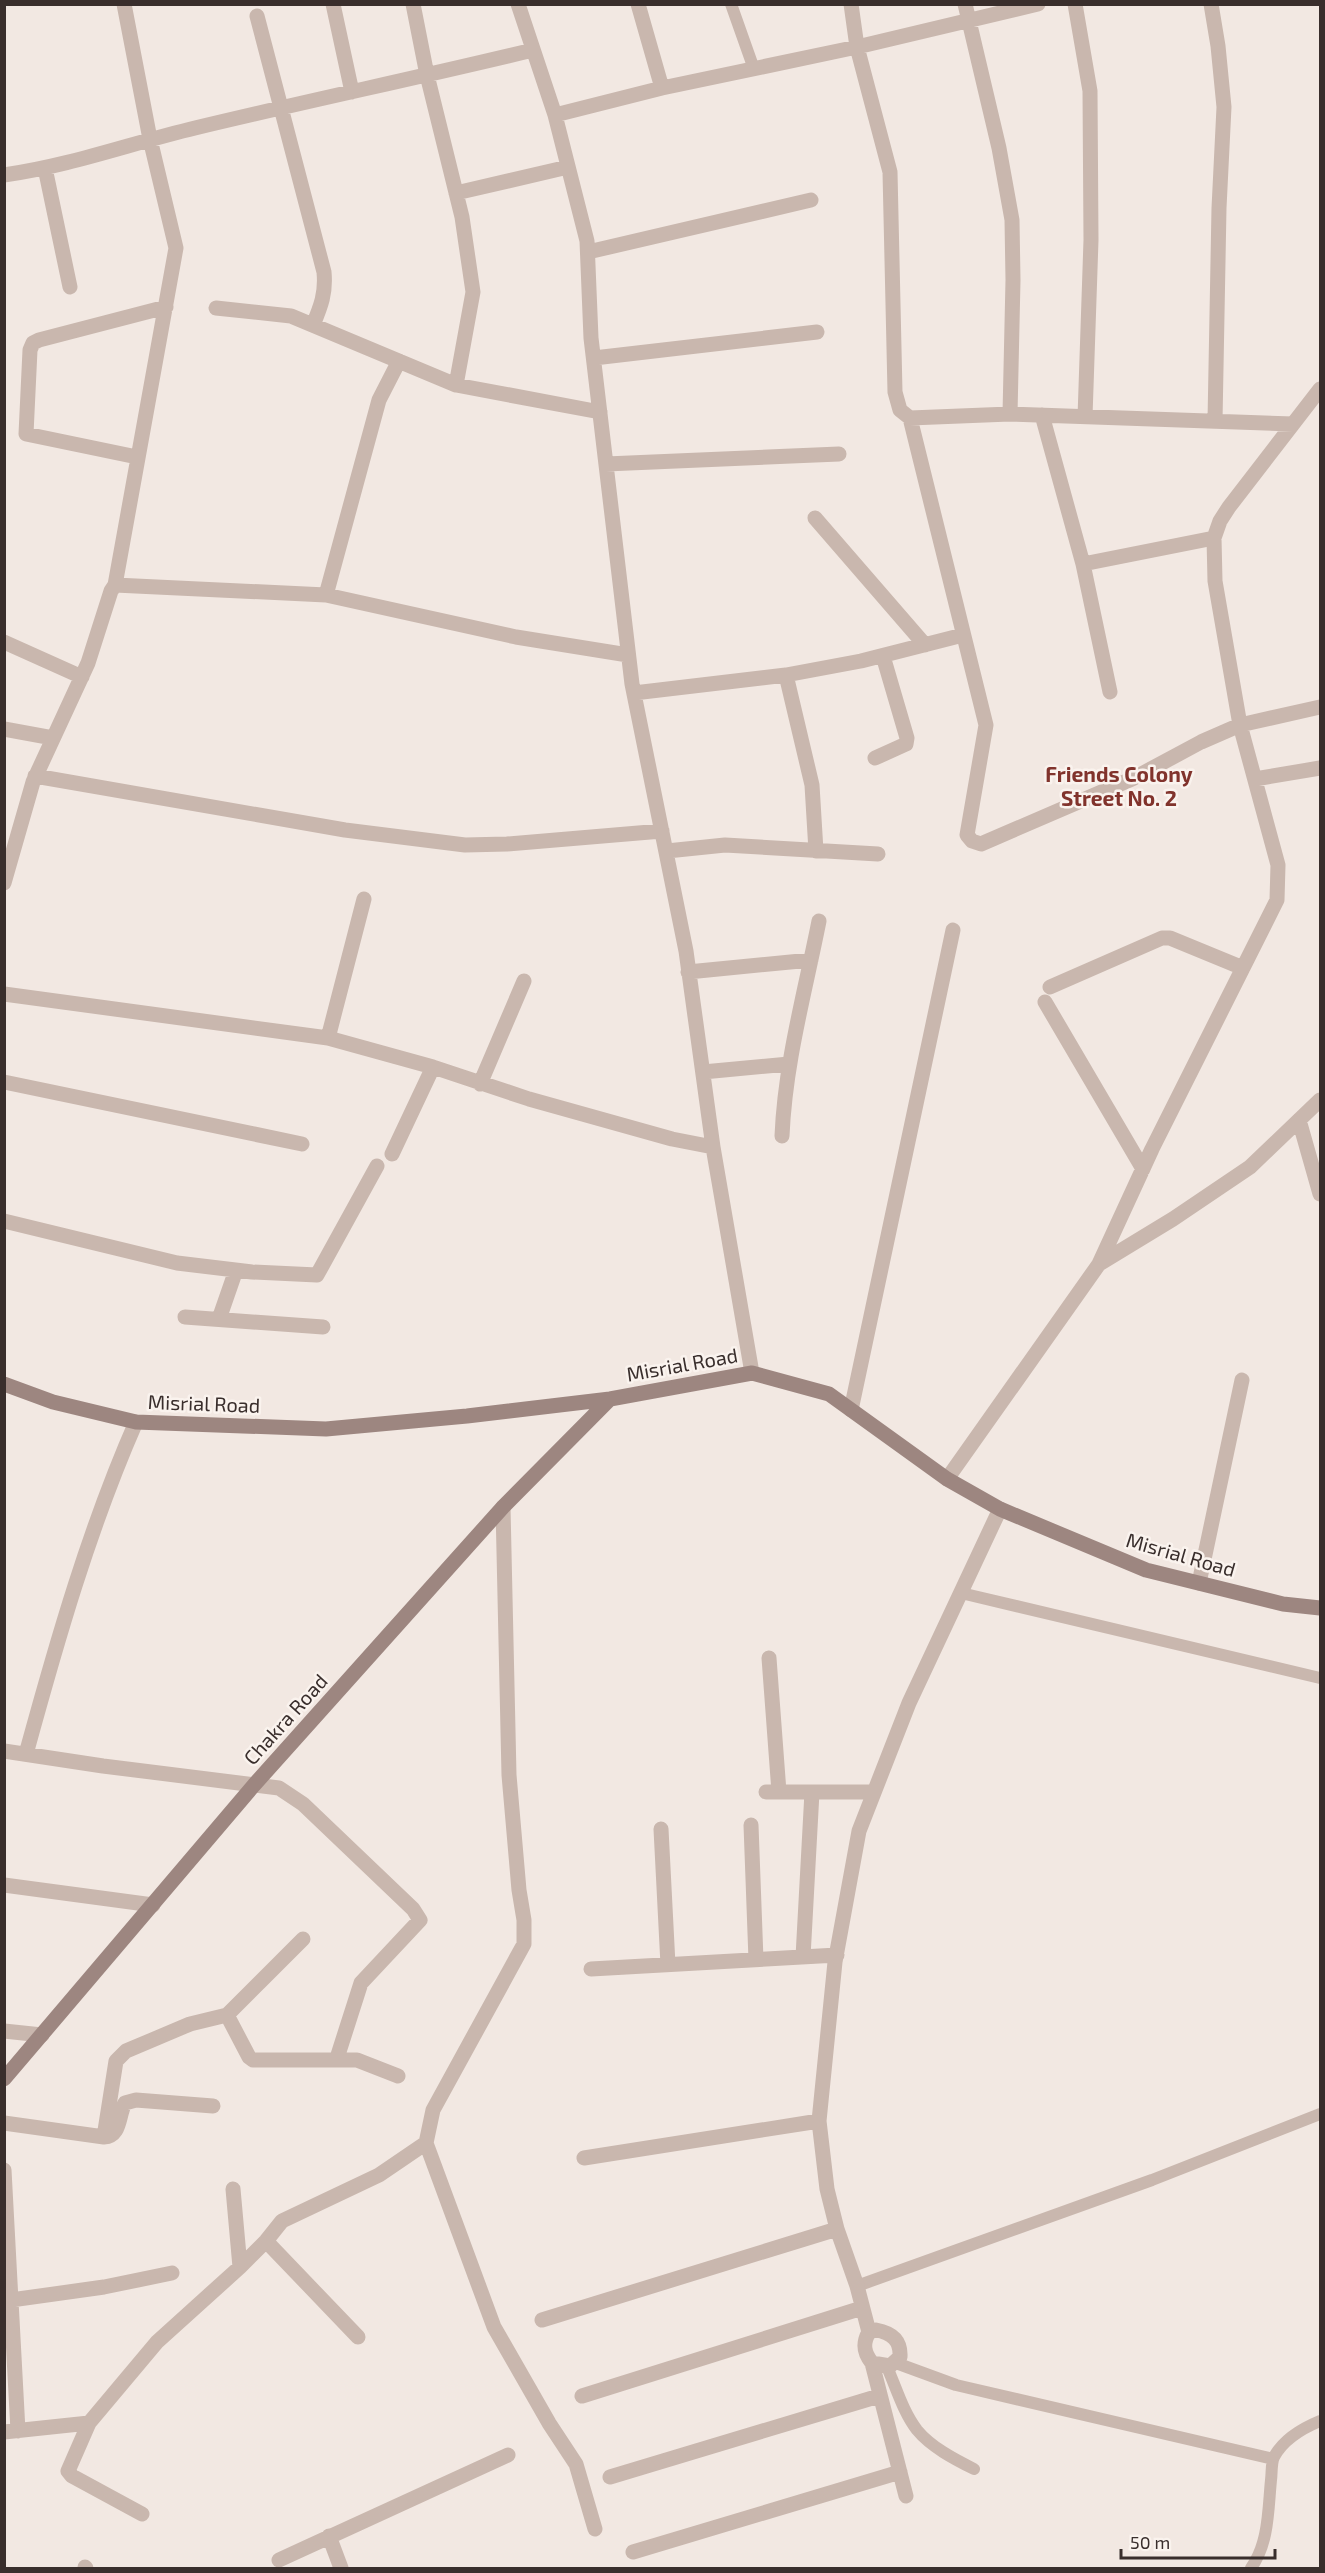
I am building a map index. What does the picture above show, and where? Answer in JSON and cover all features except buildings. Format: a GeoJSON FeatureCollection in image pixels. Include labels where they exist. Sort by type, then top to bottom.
{"type":"FeatureCollection","features":[{"type":"Feature","properties":{"kind":"main road","name":"Misrial Road"},"geometry":{"type":"LineString","coordinates":[[4,1384],[52,1402],[136,1422],[326,1428],[467,1416],[610,1399],[752,1373],[830,1394],[947,1479],[1000,1509],[1146,1570],[1282,1604],[1320,1608]]}},
{"type":"Feature","properties":{"kind":"main road","name":"Chakra Road"},"geometry":{"type":"LineString","coordinates":[[4,2079],[254,1785],[503,1507],[610,1399]]}},
{"type":"Feature","properties":{"kind":"street"},"geometry":{"type":"LineString","coordinates":[[333,4],[352,92]]}},
{"type":"Feature","properties":{"kind":"street"},"geometry":{"type":"LineString","coordinates":[[413,4],[427,75],[462,217],[473,292],[456,385]]}},
{"type":"Feature","properties":{"kind":"street"},"geometry":{"type":"LineString","coordinates":[[518,4],[555,115],[587,241],[594,358],[628,655],[688,972],[713,1147],[752,1373]]}},
{"type":"Feature","properties":{"kind":"street"},"geometry":{"type":"LineString","coordinates":[[638,4],[662,88]]}},
{"type":"Feature","properties":{"kind":"street"},"geometry":{"type":"LineString","coordinates":[[851,4],[857,47],[890,172],[895,392],[900,410],[910,417],[1010,414],[1293,424]]}},
{"type":"Feature","properties":{"kind":"street"},"geometry":{"type":"LineString","coordinates":[[555,115],[662,88],[857,47],[967,12],[1038,4]]}},
{"type":"Feature","properties":{"kind":"street"},"geometry":{"type":"LineString","coordinates":[[1075,4],[1090,91],[1091,240],[1085,417]]}},
{"type":"Feature","properties":{"kind":"street"},"geometry":{"type":"LineString","coordinates":[[1211,4],[1220,57],[1224,107],[1219,208],[1215,421]]}},
{"type":"Feature","properties":{"kind":"street"},"geometry":{"type":"LineString","coordinates":[[4,883],[36,776],[82,676],[115,585],[176,248],[120,5]]}},
{"type":"Feature","properties":{"kind":"street"},"geometry":{"type":"LineString","coordinates":[[967,12],[999,148],[1012,220],[1010,414]]}},
{"type":"Feature","properties":{"kind":"street"},"geometry":{"type":"LineString","coordinates":[[257,16],[324,272],[325,289],[322,306],[313,325]]}},
{"type":"Feature","properties":{"kind":"street"},"geometry":{"type":"LineString","coordinates":[[4,175],[45,168],[150,139],[281,107],[533,50]]}},
{"type":"Feature","properties":{"kind":"street"},"geometry":{"type":"LineString","coordinates":[[456,193],[568,167]]}},
{"type":"Feature","properties":{"kind":"street"},"geometry":{"type":"LineString","coordinates":[[45,168],[70,287]]}},
{"type":"Feature","properties":{"kind":"street"},"geometry":{"type":"LineString","coordinates":[[588,252],[811,200]]}},
{"type":"Feature","properties":{"kind":"street"},"geometry":{"type":"LineString","coordinates":[[137,457],[26,434],[30,350],[33,343],[39,340],[166,307]]}},
{"type":"Feature","properties":{"kind":"street"},"geometry":{"type":"LineString","coordinates":[[216,308],[291,316],[456,385],[600,412]]}},
{"type":"Feature","properties":{"kind":"street"},"geometry":{"type":"LineString","coordinates":[[594,358],[817,332]]}},
{"type":"Feature","properties":{"kind":"street"},"geometry":{"type":"LineString","coordinates":[[326,595],[379,400],[399,361]]}},
{"type":"Feature","properties":{"kind":"street"},"geometry":{"type":"LineString","coordinates":[[947,1479],[1099,1264],[1143,1169],[1277,900],[1278,865],[1240,725],[1215,581],[1215,538],[1220,520],[1229,507],[1320,389]]}},
{"type":"Feature","properties":{"kind":"street"},"geometry":{"type":"LineString","coordinates":[[1042,415],[1083,564],[1110,692]]}},
{"type":"Feature","properties":{"kind":"street"},"geometry":{"type":"LineString","coordinates":[[910,417],[986,725],[967,835],[972,841],[981,844],[1065,809],[1134,778],[1201,742],[1240,725],[1320,707]]}},
{"type":"Feature","properties":{"kind":"street"},"geometry":{"type":"LineString","coordinates":[[606,464],[839,454]]}},
{"type":"Feature","properties":{"kind":"street"},"geometry":{"type":"LineString","coordinates":[[815,518],[925,645]]}},
{"type":"Feature","properties":{"kind":"street"},"geometry":{"type":"LineString","coordinates":[[1083,564],[1215,538]]}},
{"type":"Feature","properties":{"kind":"street"},"geometry":{"type":"LineString","coordinates":[[115,585],[326,595],[516,637],[628,655]]}},
{"type":"Feature","properties":{"kind":"street"},"geometry":{"type":"LineString","coordinates":[[634,693],[786,675],[884,656],[963,634]]}},
{"type":"Feature","properties":{"kind":"street"},"geometry":{"type":"LineString","coordinates":[[4,642],[82,676]]}},
{"type":"Feature","properties":{"kind":"street"},"geometry":{"type":"LineString","coordinates":[[875,758],[906,744],[884,656]]}},
{"type":"Feature","properties":{"kind":"street"},"geometry":{"type":"LineString","coordinates":[[786,675],[812,785],[816,851]]}},
{"type":"Feature","properties":{"kind":"street"},"geometry":{"type":"LineString","coordinates":[[4,729],[53,738]]}},
{"type":"Feature","properties":{"kind":"street"},"geometry":{"type":"LineString","coordinates":[[1255,779],[1320,768]]}},
{"type":"Feature","properties":{"kind":"street"},"geometry":{"type":"LineString","coordinates":[[36,776],[345,830],[465,845],[507,844],[662,831]]}},
{"type":"Feature","properties":{"kind":"street"},"geometry":{"type":"LineString","coordinates":[[667,852],[725,845],[878,854]]}},
{"type":"Feature","properties":{"kind":"street"},"geometry":{"type":"LineString","coordinates":[[328,1038],[364,899]]}},
{"type":"Feature","properties":{"kind":"street"},"geometry":{"type":"LineString","coordinates":[[782,1136],[783,1101],[789,1064],[819,921]]}},
{"type":"Feature","properties":{"kind":"street"},"geometry":{"type":"LineString","coordinates":[[851,1410],[953,930]]}},
{"type":"Feature","properties":{"kind":"street"},"geometry":{"type":"LineString","coordinates":[[1050,987],[1162,938],[1170,939],[1243,968]]}},
{"type":"Feature","properties":{"kind":"street"},"geometry":{"type":"LineString","coordinates":[[688,972],[811,960]]}},
{"type":"Feature","properties":{"kind":"street"},"geometry":{"type":"LineString","coordinates":[[480,1084],[524,981]]}},
{"type":"Feature","properties":{"kind":"street"},"geometry":{"type":"LineString","coordinates":[[4,994],[328,1038],[672,1139],[713,1147]]}},
{"type":"Feature","properties":{"kind":"street"},"geometry":{"type":"LineString","coordinates":[[1045,1002],[1143,1169]]}},
{"type":"Feature","properties":{"kind":"street"},"geometry":{"type":"LineString","coordinates":[[703,1072],[789,1064]]}},
{"type":"Feature","properties":{"kind":"street"},"geometry":{"type":"LineString","coordinates":[[392,1154],[433,1067]]}},
{"type":"Feature","properties":{"kind":"street"},"geometry":{"type":"LineString","coordinates":[[4,1082],[302,1144]]}},
{"type":"Feature","properties":{"kind":"street"},"geometry":{"type":"LineString","coordinates":[[1099,1264],[1173,1219],[1250,1167],[1320,1100]]}},
{"type":"Feature","properties":{"kind":"street"},"geometry":{"type":"LineString","coordinates":[[1299,1120],[1320,1194]]}},
{"type":"Feature","properties":{"kind":"street"},"geometry":{"type":"LineString","coordinates":[[4,1221],[177,1263],[236,1270],[317,1275],[377,1166]]}},
{"type":"Feature","properties":{"kind":"street"},"geometry":{"type":"LineString","coordinates":[[219,1319],[236,1270]]}},
{"type":"Feature","properties":{"kind":"street"},"geometry":{"type":"LineString","coordinates":[[185,1317],[323,1327]]}},
{"type":"Feature","properties":{"kind":"street"},"geometry":{"type":"LineString","coordinates":[[1199,1583],[1242,1380]]}},
{"type":"Feature","properties":{"kind":"street"},"geometry":{"type":"LineString","coordinates":[[26,1754],[60,1632],[112,1476],[136,1422]]}},
{"type":"Feature","properties":{"kind":"street"},"geometry":{"type":"LineString","coordinates":[[503,1507],[509,1775],[519,1890],[524,1920],[524,1944],[433,2110],[426,2143],[494,2327],[549,2423],[576,2464],[595,2529]]}},
{"type":"Feature","properties":{"kind":"street"},"geometry":{"type":"LineString","coordinates":[[885,2364],[864,2347],[869,2332],[827,2189],[819,2121],[837,1955],[859,1831],[909,1703],[1000,1509]]}},
{"type":"Feature","properties":{"kind":"street"},"geometry":{"type":"LineString","coordinates":[[769,1658],[772,1792],[874,1792]]}},
{"type":"Feature","properties":{"kind":"street"},"geometry":{"type":"LineString","coordinates":[[4,1750],[103,1766],[279,1788],[303,1804],[413,1910],[420,1920],[361,1983],[337,2058]]}},
{"type":"Feature","properties":{"kind":"street"},"geometry":{"type":"LineString","coordinates":[[803,1957],[812,1792]]}},
{"type":"Feature","properties":{"kind":"street"},"geometry":{"type":"LineString","coordinates":[[751,1825],[756,1960]]}},
{"type":"Feature","properties":{"kind":"street"},"geometry":{"type":"LineString","coordinates":[[661,1829],[668,1965]]}},
{"type":"Feature","properties":{"kind":"street"},"geometry":{"type":"LineString","coordinates":[[4,1885],[153,1905]]}},
{"type":"Feature","properties":{"kind":"street"},"geometry":{"type":"LineString","coordinates":[[104,2138],[116,2061],[126,2052],[190,2024],[227,2015],[303,1938]]}},
{"type":"Feature","properties":{"kind":"street"},"geometry":{"type":"LineString","coordinates":[[591,1969],[837,1955]]}},
{"type":"Feature","properties":{"kind":"street"},"geometry":{"type":"LineString","coordinates":[[227,2015],[253,2060],[337,2058],[357,2060],[398,2076]]}},
{"type":"Feature","properties":{"kind":"street"},"geometry":{"type":"LineString","coordinates":[[4,2031],[42,2035]]}},
{"type":"Feature","properties":{"kind":"street"},"geometry":{"type":"LineString","coordinates":[[4,2122],[104,2138],[111,2137],[117,2131],[125,2103],[136,2100],[213,2106]]}},
{"type":"Feature","properties":{"kind":"street"},"geometry":{"type":"LineString","coordinates":[[584,2158],[819,2121]]}},
{"type":"Feature","properties":{"kind":"street"},"geometry":{"type":"LineString","coordinates":[[142,2514],[72,2476],[68,2471],[89,2423],[157,2342],[240,2267],[266,2241],[282,2220],[379,2175],[426,2143]]}},
{"type":"Feature","properties":{"kind":"street"},"geometry":{"type":"LineString","coordinates":[[4,2170],[11,2300],[11,2432],[89,2423]]}},
{"type":"Feature","properties":{"kind":"street"},"geometry":{"type":"LineString","coordinates":[[233,2189],[240,2267]]}},
{"type":"Feature","properties":{"kind":"street"},"geometry":{"type":"LineString","coordinates":[[542,2320],[837,2229]]}},
{"type":"Feature","properties":{"kind":"street"},"geometry":{"type":"LineString","coordinates":[[266,2241],[357,2337]]}},
{"type":"Feature","properties":{"kind":"street"},"geometry":{"type":"LineString","coordinates":[[11,2300],[104,2287],[172,2273]]}},
{"type":"Feature","properties":{"kind":"street"},"geometry":{"type":"LineString","coordinates":[[582,2396],[862,2308]]}},
{"type":"Feature","properties":{"kind":"street"},"geometry":{"type":"LineString","coordinates":[[869,2332],[876,2330],[888,2332],[896,2338],[901,2350],[900,2357],[885,2364]]}},
{"type":"Feature","properties":{"kind":"street"},"geometry":{"type":"LineString","coordinates":[[885,2364],[879,2396],[906,2496]]}},
{"type":"Feature","properties":{"kind":"street"},"geometry":{"type":"LineString","coordinates":[[610,2477],[879,2396]]}},
{"type":"Feature","properties":{"kind":"street"},"geometry":{"type":"LineString","coordinates":[[279,2560],[508,2455]]}},
{"type":"Feature","properties":{"kind":"street"},"geometry":{"type":"LineString","coordinates":[[633,2552],[900,2472]]}},
{"type":"Feature","properties":{"kind":"street"},"geometry":{"type":"LineString","coordinates":[[329,2536],[342,2568]]}},
{"type":"Feature","properties":{"kind":"lane"},"geometry":{"type":"LineString","coordinates":[[731,4],[754,69]]}},
{"type":"Feature","properties":{"kind":"lane"},"geometry":{"type":"LineString","coordinates":[[961,1593],[1320,1678]]}},
{"type":"Feature","properties":{"kind":"lane"},"geometry":{"type":"LineString","coordinates":[[857,2286],[1152,2180],[1320,2114]]}},
{"type":"Feature","properties":{"kind":"lane"},"geometry":{"type":"LineString","coordinates":[[885,2364],[956,2385],[1273,2459]]}},
{"type":"Feature","properties":{"kind":"lane"},"geometry":{"type":"LineString","coordinates":[[885,2364],[917,2430],[952,2458],[974,2469]]}},
{"type":"Feature","properties":{"kind":"lane"},"geometry":{"type":"LineString","coordinates":[[1251,2568],[1258,2559],[1264,2539],[1269,2514],[1273,2459],[1285,2442],[1320,2421]]}},
{"type":"Feature","properties":{"kind":"district","name":"Friends Colony Street No. 2"},"geometry":{"type":"Point","coordinates":[1119,785]}}]}
